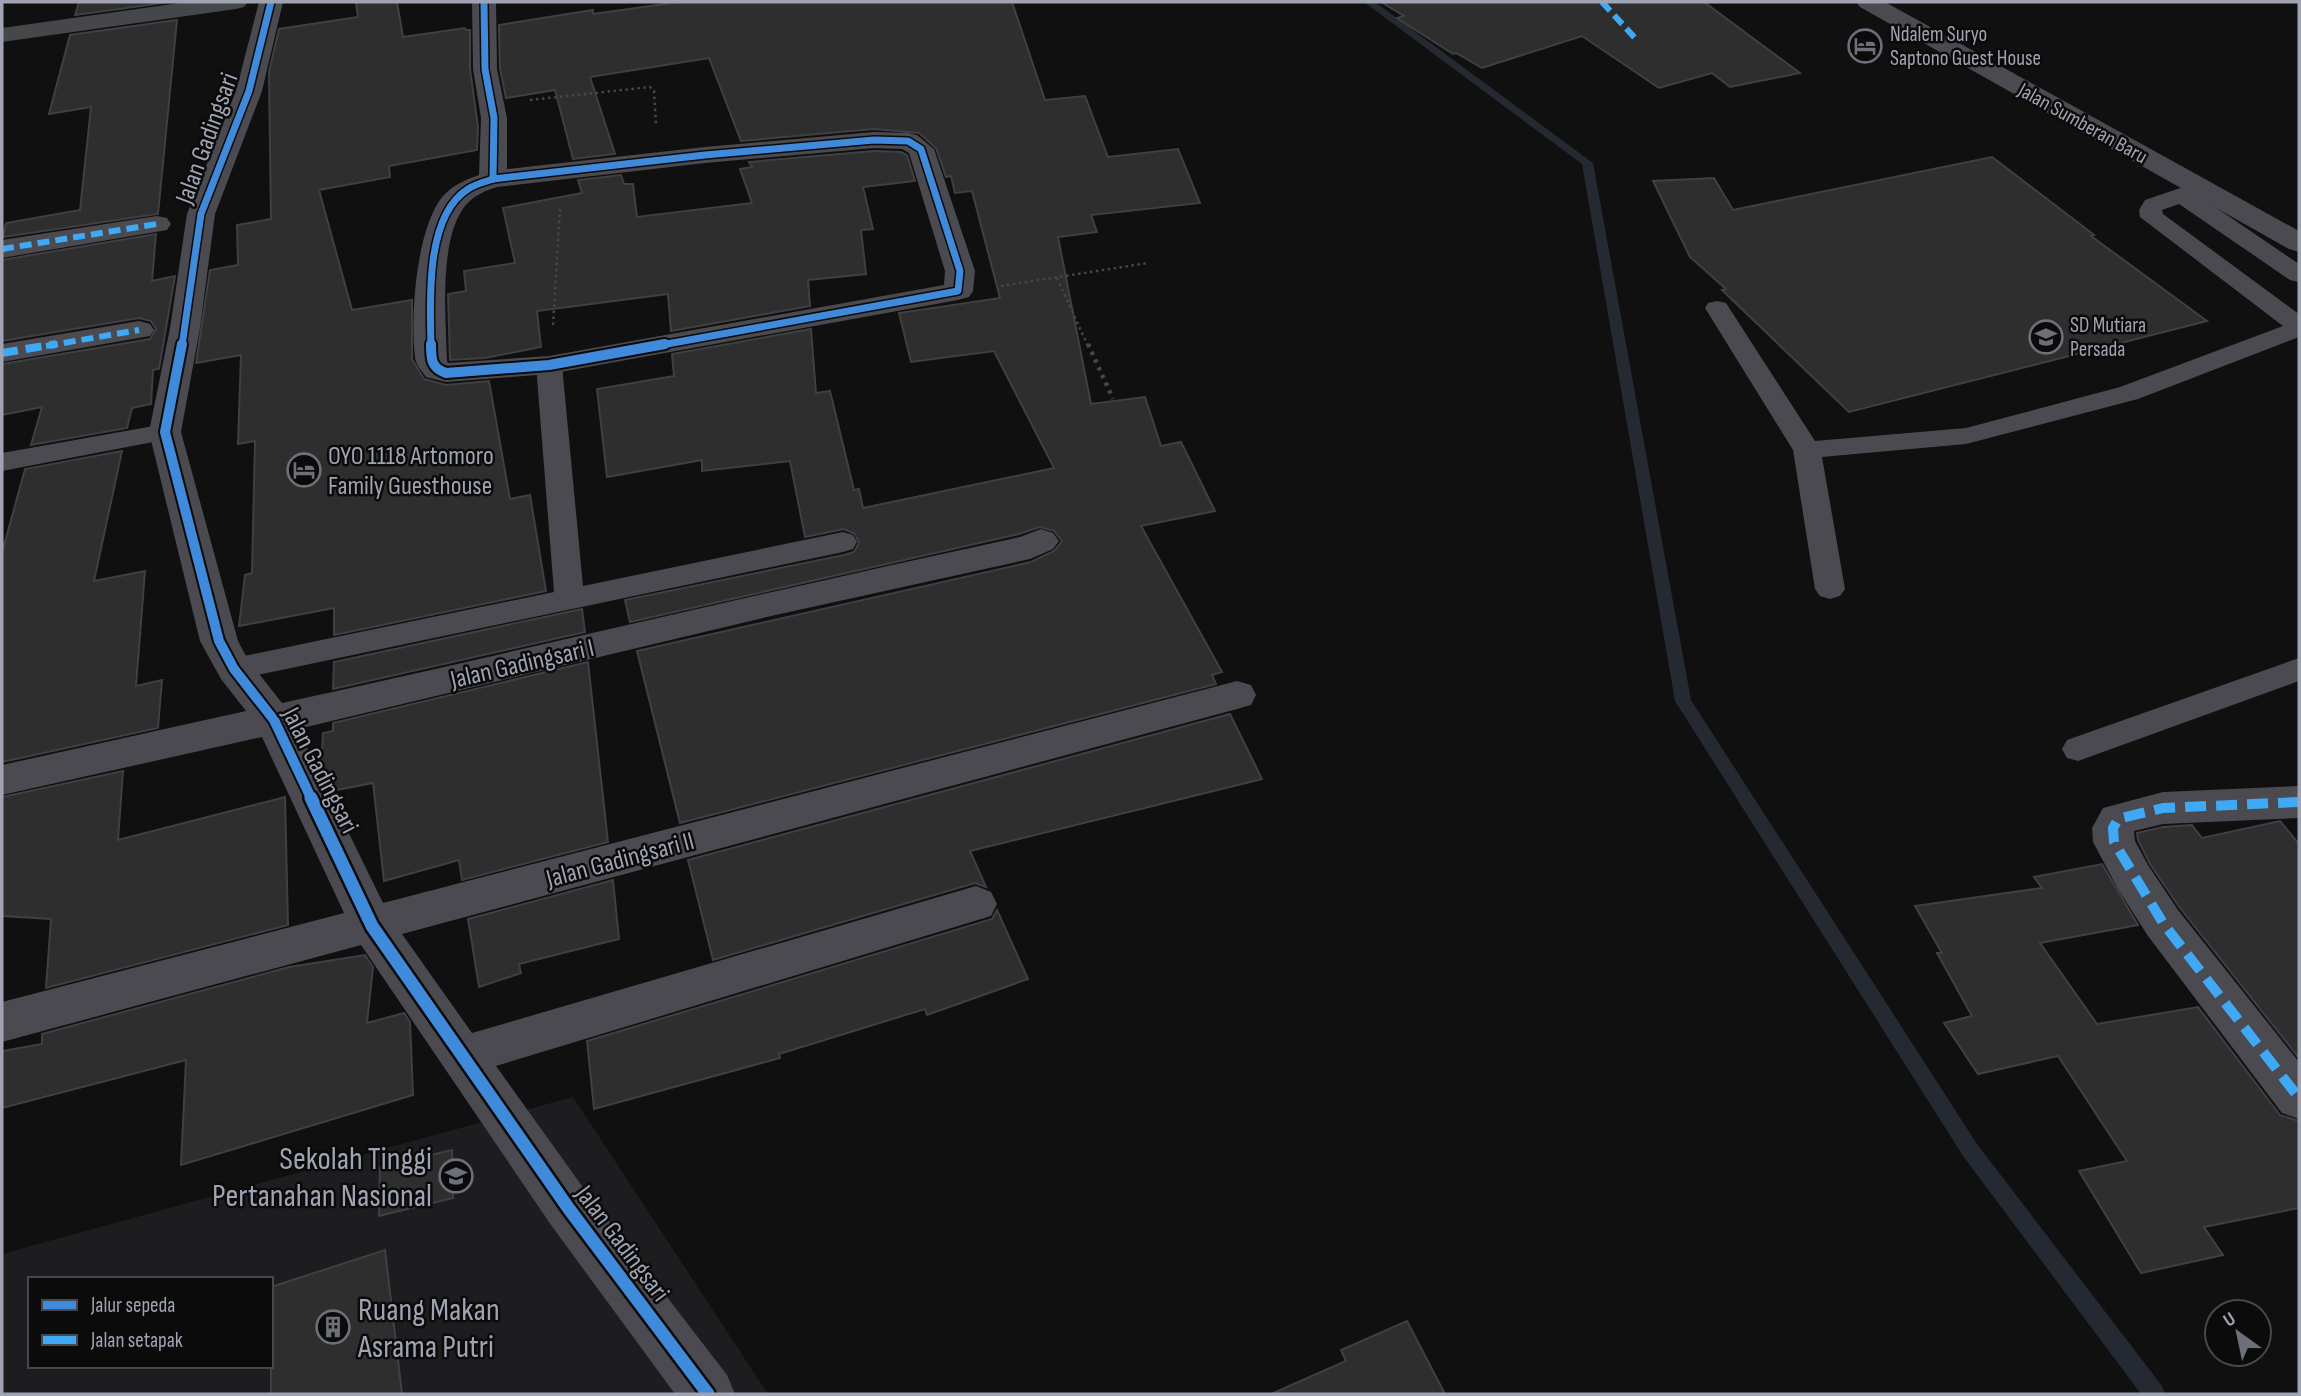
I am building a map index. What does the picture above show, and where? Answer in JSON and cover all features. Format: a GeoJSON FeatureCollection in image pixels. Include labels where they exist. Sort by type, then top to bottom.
{"type":"FeatureCollection","features":[{"type":"Feature","properties":{"kind":"main road"},"geometry":{"type":"LineString","coordinates":[[2,35],[236,2]]}},
{"type":"Feature","properties":{"kind":"street","name":"Jalan Gadingsari"},"geometry":{"type":"LineString","coordinates":[[271,2],[249,91],[201,214],[185,328],[166,432],[219,641],[234,669],[274,720],[372,926],[569,1209],[708,1394]]}},
{"type":"Feature","properties":{"kind":"street"},"geometry":{"type":"LineString","coordinates":[[484,2],[485,69],[491,105],[493,179]]}},
{"type":"Feature","properties":{"kind":"street","name":"Jalan Sumberan Baru"},"geometry":{"type":"LineString","coordinates":[[1868,2],[2189,192],[2299,243]]}},
{"type":"Feature","properties":{"kind":"street"},"geometry":{"type":"LineString","coordinates":[[874,140],[908,141],[921,149],[950,234],[960,271],[958,291],[549,365],[446,373],[437,370],[431,361],[432,289],[438,232],[449,208],[466,190],[493,179],[558,173],[657,160],[874,140]]}},
{"type":"Feature","properties":{"kind":"street"},"geometry":{"type":"LineString","coordinates":[[2,249],[157,224]]}},
{"type":"Feature","properties":{"kind":"street"},"geometry":{"type":"LineString","coordinates":[[2,353],[139,330]]}},
{"type":"Feature","properties":{"kind":"street","name":"Jalan Gadingsari I"},"geometry":{"type":"LineString","coordinates":[[2,780],[274,720],[771,603],[940,568],[1030,547],[1041,541]]}},
{"type":"Feature","properties":{"kind":"street","name":"Jalan Gadingsari II"},"geometry":{"type":"LineString","coordinates":[[2,1022],[1237,695]]}},
{"type":"Feature","properties":{"kind":"street"},"geometry":{"type":"LineString","coordinates":[[2299,802],[2163,807],[2118,819],[2113,828],[2114,842],[2163,923],[2299,1098]]}},
{"type":"Feature","properties":{"kind":"street"},"geometry":{"type":"LineString","coordinates":[[462,1056],[976,904]]}},
{"type":"Feature","properties":{"kind":"lane"},"geometry":{"type":"LineString","coordinates":[[2299,275],[2189,192],[2153,205],[2150,211],[2152,217],[2299,327]]}},
{"type":"Feature","properties":{"kind":"lane"},"geometry":{"type":"LineString","coordinates":[[1717,309],[1807,450],[1830,589]]}},
{"type":"Feature","properties":{"kind":"lane"},"geometry":{"type":"LineString","coordinates":[[1807,450],[1966,436],[2129,393],[2299,327]]}},
{"type":"Feature","properties":{"kind":"lane"},"geometry":{"type":"LineString","coordinates":[[549,365],[569,599]]}},
{"type":"Feature","properties":{"kind":"lane"},"geometry":{"type":"LineString","coordinates":[[2,462],[166,432]]}},
{"type":"Feature","properties":{"kind":"lane"},"geometry":{"type":"LineString","coordinates":[[234,669],[843,542]]}},
{"type":"Feature","properties":{"kind":"lane"},"geometry":{"type":"LineString","coordinates":[[2078,749],[2299,669]]}},
{"type":"Feature","properties":{"kind":"path"},"geometry":{"type":"LineString","coordinates":[[491,105],[636,87],[650,88],[654,92],[656,106],[657,160]]}},
{"type":"Feature","properties":{"kind":"path"},"geometry":{"type":"LineString","coordinates":[[549,365],[560,242],[558,173]]}},
{"type":"Feature","properties":{"kind":"path"},"geometry":{"type":"LineString","coordinates":[[958,291],[1147,263]]}},
{"type":"Feature","properties":{"kind":"path"},"geometry":{"type":"LineString","coordinates":[[1057,278],[1113,399]]}},
{"type":"Feature","properties":{"kind":"shaded area","name":"Sekolah Tinggi Pertanahan Nasional"},"geometry":{"type":"Polygon","coordinates":[[[573,1097],[768,1394],[2,1394],[2,1254],[573,1097]]]}},
{"type":"Feature","properties":{"kind":"building"},"geometry":{"type":"Polygon","coordinates":[[[79,2],[170,2],[75,15],[79,2]]]}},
{"type":"Feature","properties":{"kind":"building"},"geometry":{"type":"Polygon","coordinates":[[[356,2],[397,2],[403,37],[465,28],[470,30],[470,69],[478,127],[477,150],[389,166],[390,177],[319,190],[352,310],[412,300],[412,359],[424,379],[446,385],[489,381],[510,499],[530,495],[546,591],[334,635],[334,608],[239,626],[245,575],[252,573],[255,441],[238,444],[241,355],[196,363],[210,270],[238,265],[237,225],[271,219],[269,72],[279,29],[358,17],[356,2]]]}},
{"type":"Feature","properties":{"kind":"building"},"geometry":{"type":"Polygon","coordinates":[[[679,2],[1012,2],[1045,100],[1085,96],[1108,157],[1178,149],[1200,203],[1091,215],[1097,232],[1058,237],[1091,404],[1145,397],[1161,446],[1181,442],[1215,511],[1141,526],[1222,672],[1212,675],[1216,684],[680,823],[637,651],[1031,562],[1054,551],[1062,541],[1054,531],[1040,527],[630,622],[625,600],[844,555],[854,552],[859,543],[855,534],[844,529],[805,537],[790,461],[702,471],[702,460],[607,477],[597,389],[674,376],[672,354],[811,329],[816,393],[830,391],[854,490],[859,489],[863,508],[1054,468],[994,351],[911,362],[899,313],[1000,298],[972,191],[955,193],[951,176],[946,177],[936,148],[919,133],[874,129],[741,141],[709,58],[590,77],[615,154],[573,159],[555,90],[506,98],[500,69],[499,25],[593,10],[593,14],[679,2]]]}},
{"type":"Feature","properties":{"kind":"building"},"geometry":{"type":"Polygon","coordinates":[[[1381,2],[1704,2],[1800,73],[1730,87],[1712,73],[1659,88],[1582,36],[1482,68],[1456,53],[1453,54],[1397,18],[1404,16],[1381,2]]]}},
{"type":"Feature","properties":{"kind":"building"},"geometry":{"type":"Polygon","coordinates":[[[177,20],[158,214],[3,237],[6,223],[80,210],[91,107],[49,114],[70,35],[177,20]]]}},
{"type":"Feature","properties":{"kind":"building"},"geometry":{"type":"Polygon","coordinates":[[[874,151],[901,152],[907,155],[915,181],[863,187],[873,229],[861,230],[866,274],[808,280],[810,306],[671,331],[668,294],[537,311],[541,347],[485,358],[450,360],[448,294],[466,291],[464,271],[515,263],[503,208],[582,193],[578,180],[621,175],[624,184],[633,184],[637,217],[752,203],[740,169],[752,167],[749,162],[874,151]]]}},
{"type":"Feature","properties":{"kind":"building"},"geometry":{"type":"Polygon","coordinates":[[[1992,157],[2094,235],[2091,236],[2207,321],[1849,412],[1722,290],[1726,289],[1690,257],[1653,181],[1714,178],[1733,210],[1992,157]]]}},
{"type":"Feature","properties":{"kind":"building"},"geometry":{"type":"Polygon","coordinates":[[[156,234],[152,281],[175,276],[159,369],[153,370],[151,404],[132,408],[127,428],[31,445],[42,407],[2,415],[2,364],[150,339],[156,329],[151,321],[139,318],[2,341],[2,260],[156,234]]]}},
{"type":"Feature","properties":{"kind":"building"},"geometry":{"type":"Polygon","coordinates":[[[122,451],[94,581],[145,571],[136,686],[162,680],[158,728],[2,762],[2,553],[25,469],[122,451]]]}},
{"type":"Feature","properties":{"kind":"building"},"geometry":{"type":"Polygon","coordinates":[[[582,609],[585,632],[333,689],[334,662],[582,609]]]}},
{"type":"Feature","properties":{"kind":"building"},"geometry":{"type":"Polygon","coordinates":[[[588,662],[608,842],[462,880],[459,860],[384,881],[373,783],[331,791],[321,770],[323,733],[333,731],[333,723],[588,662]]]}},
{"type":"Feature","properties":{"kind":"building"},"geometry":{"type":"Polygon","coordinates":[[[1230,714],[1262,779],[970,851],[986,887],[975,883],[713,960],[688,860],[1230,714]]]}},
{"type":"Feature","properties":{"kind":"building"},"geometry":{"type":"Polygon","coordinates":[[[123,771],[118,840],[285,797],[288,925],[46,988],[51,919],[2,916],[2,797],[123,771]]]}},
{"type":"Feature","properties":{"kind":"building"},"geometry":{"type":"Polygon","coordinates":[[[2280,821],[2299,844],[2299,1058],[2180,908],[2150,864],[2137,833],[2163,827],[2192,825],[2202,838],[2280,821]]]}},
{"type":"Feature","properties":{"kind":"building"},"geometry":{"type":"Polygon","coordinates":[[[2102,864],[2138,925],[2040,943],[2097,1024],[2198,1007],[2280,1115],[2299,1121],[2299,1208],[2204,1227],[2223,1255],[2141,1273],[2079,1171],[2127,1161],[2058,1056],[1978,1074],[1944,1023],[1972,1016],[1937,953],[1942,953],[1915,906],[2042,888],[2034,877],[2102,864]]]}},
{"type":"Feature","properties":{"kind":"building"},"geometry":{"type":"Polygon","coordinates":[[[613,880],[619,939],[519,964],[521,973],[479,987],[468,919],[613,880]]]}},
{"type":"Feature","properties":{"kind":"building"},"geometry":{"type":"Polygon","coordinates":[[[997,910],[1028,979],[927,1015],[925,1009],[779,1054],[780,1058],[594,1109],[587,1041],[992,919],[997,910]]]}},
{"type":"Feature","properties":{"kind":"building"},"geometry":{"type":"Polygon","coordinates":[[[365,955],[373,967],[367,1023],[404,1013],[410,1022],[413,1095],[181,1165],[186,1060],[2,1108],[2,1051],[42,1044],[42,1034],[289,967],[365,955]]]}},
{"type":"Feature","properties":{"kind":"building"},"geometry":{"type":"Polygon","coordinates":[[[452,1150],[453,1198],[379,1216],[380,1167],[452,1150]]]}},
{"type":"Feature","properties":{"kind":"building","name":"Ruang Makan Asrama Putri"},"geometry":{"type":"Polygon","coordinates":[[[385,1250],[402,1394],[271,1394],[273,1286],[385,1250]]]}},
{"type":"Feature","properties":{"kind":"building"},"geometry":{"type":"Polygon","coordinates":[[[1407,1321],[1445,1394],[1271,1394],[1346,1361],[1341,1350],[1407,1321]]]}},
{"type":"Feature","properties":{"kind":"waterway"},"geometry":{"type":"LineString","coordinates":[[1369,2],[1587,163],[1683,701],[1970,1150],[2154,1394]]}},
{"type":"Feature","properties":{"kind":"marked path"},"geometry":{"type":"LineString","coordinates":[[1602,2],[1635,38]]}},
{"type":"Feature","properties":{"kind":"marked path"},"geometry":{"type":"LineString","coordinates":[[2,249],[157,224]]}},
{"type":"Feature","properties":{"kind":"marked path"},"geometry":{"type":"LineString","coordinates":[[2,353],[139,330]]}},
{"type":"Feature","properties":{"kind":"marked path"},"geometry":{"type":"LineString","coordinates":[[2299,802],[2163,808],[2118,819],[2113,828],[2114,842],[2163,923],[2299,1098]]}},
{"type":"Feature","properties":{"kind":"cycle path"},"geometry":{"type":"LineString","coordinates":[[271,2],[249,91],[201,214],[185,328],[165,432],[219,641],[234,669],[274,720],[372,926],[569,1209],[708,1394]]}},
{"type":"Feature","properties":{"kind":"cycle path"},"geometry":{"type":"LineString","coordinates":[[484,2],[485,69],[494,118],[493,179],[705,155],[874,140],[908,141],[921,149],[946,222],[960,271],[958,291],[549,365],[446,373],[437,370],[431,361],[432,268],[436,244],[443,221],[453,203],[467,189],[493,179]]}},
{"type":"Feature","properties":{"kind":"place","name":"Ndalem Suryo Saptono Guest House"},"geometry":{"type":"Point","coordinates":[1865,46]}},
{"type":"Feature","properties":{"kind":"place","name":"SD Mutiara Persada"},"geometry":{"type":"Point","coordinates":[2046,337]}},
{"type":"Feature","properties":{"kind":"place","name":"OYO 1118 Artomoro Family Guesthouse"},"geometry":{"type":"Point","coordinates":[304,470]}},
{"type":"Feature","properties":{"kind":"place","name":"Sekolah Tinggi Pertanahan Nasional"},"geometry":{"type":"Point","coordinates":[456,1176]}},
{"type":"Feature","properties":{"kind":"place","name":"Ruang Makan Asrama Putri"},"geometry":{"type":"Point","coordinates":[333,1327]}}]}
